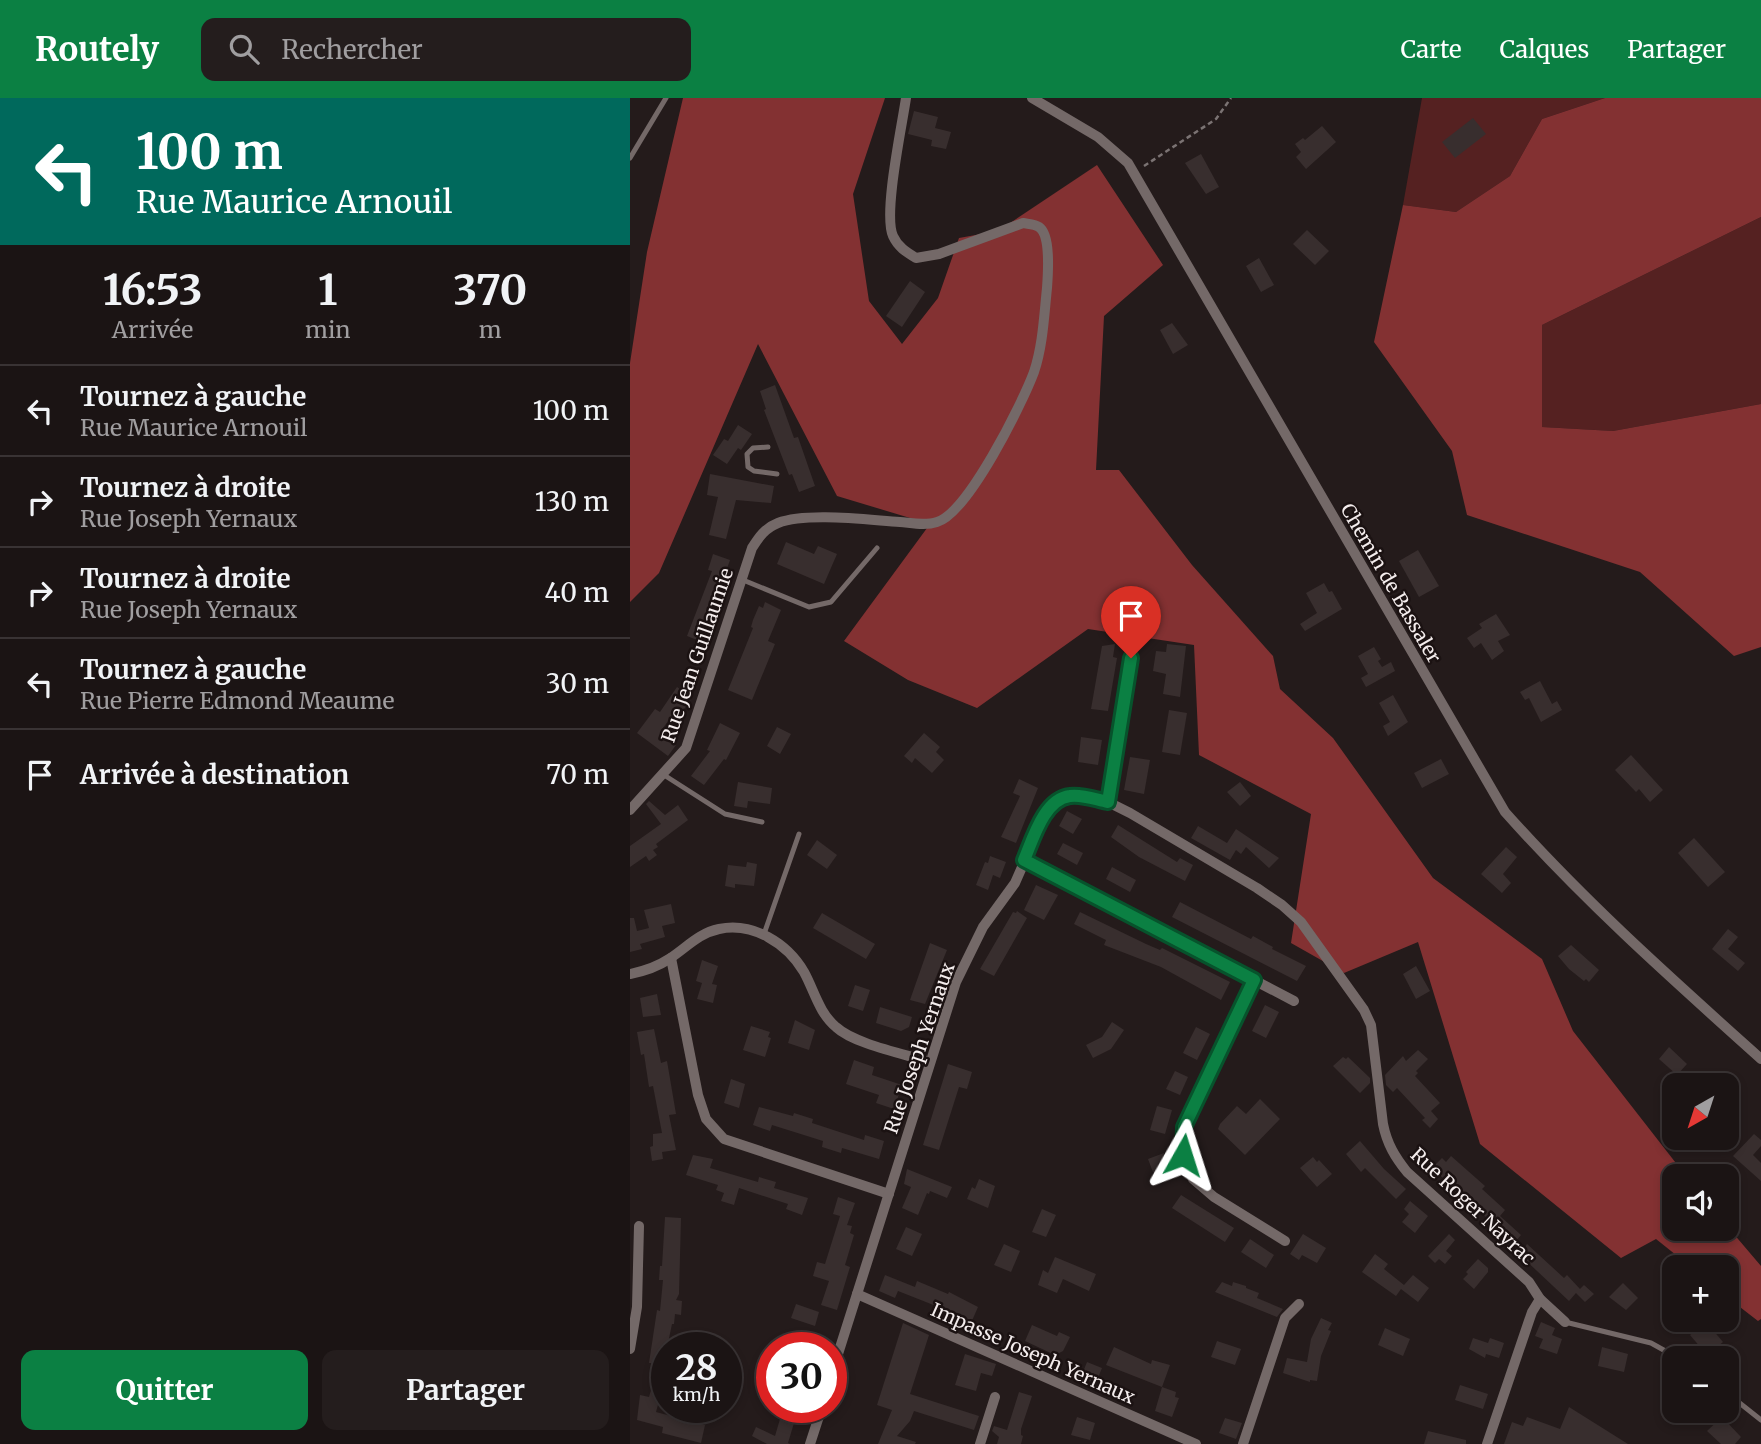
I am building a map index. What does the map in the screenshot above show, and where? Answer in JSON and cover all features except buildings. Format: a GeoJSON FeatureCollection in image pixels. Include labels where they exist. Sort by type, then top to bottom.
{"type":"FeatureCollection","features":[{"type":"Feature","properties":{"kind":"street","name":"Rue Jean Guillaumie"},"geometry":{"type":"LineString","coordinates":[[630,810],[686,748],[752,548],[761,533],[777,523],[796,519],[855,519],[924,524],[939,522],[957,508],[1006,433],[1034,371],[1042,341],[1048,273],[1045,234],[1037,225],[1023,223],[939,254],[916,258],[902,250],[892,234],[890,211],[906,98]]}},
{"type":"Feature","properties":{"kind":"street","name":"Chemin de Bassaler"},"geometry":{"type":"LineString","coordinates":[[1032,98],[1098,137],[1128,163],[1505,812],[1543,854],[1654,962],[1761,1059]]}},
{"type":"Feature","properties":{"kind":"street"},"geometry":{"type":"LineString","coordinates":[[1108,802],[1131,658]]}},
{"type":"Feature","properties":{"kind":"street","name":"Rue Joseph Yernaux"},"geometry":{"type":"LineString","coordinates":[[845,1332],[956,982],[983,928],[1015,883],[1044,817],[1059,798],[1073,795],[1108,802],[1257,888],[1301,922],[1364,1010],[1371,1025],[1380,1096]]}},
{"type":"Feature","properties":{"kind":"street"},"geometry":{"type":"LineString","coordinates":[[1024,860],[1294,1001]]}},
{"type":"Feature","properties":{"kind":"street"},"geometry":{"type":"LineString","coordinates":[[630,974],[653,969],[693,940],[717,929],[738,927],[764,934],[784,948],[803,970],[824,1013],[836,1028],[852,1037],[930,1062]]}},
{"type":"Feature","properties":{"kind":"street"},"geometry":{"type":"LineString","coordinates":[[671,958],[698,1095],[706,1119],[724,1139],[889,1194]]}},
{"type":"Feature","properties":{"kind":"street"},"geometry":{"type":"LineString","coordinates":[[1254,980],[1184,1127],[1183,1155],[1192,1179],[1214,1197],[1285,1241]]}},
{"type":"Feature","properties":{"kind":"street","name":"Rue Roger Nayrac"},"geometry":{"type":"LineString","coordinates":[[1380,1096],[1386,1139],[1393,1155],[1416,1181],[1529,1282],[1540,1299],[1565,1322]]}},
{"type":"Feature","properties":{"kind":"street"},"geometry":{"type":"LineString","coordinates":[[630,1349],[637,1307],[639,1226]]}},
{"type":"Feature","properties":{"kind":"street","name":"Impasse Joseph Yernaux"},"geometry":{"type":"LineString","coordinates":[[857,1294],[1196,1444]]}},
{"type":"Feature","properties":{"kind":"street"},"geometry":{"type":"LineString","coordinates":[[1487,1444],[1532,1312],[1540,1299]]}},
{"type":"Feature","properties":{"kind":"street"},"geometry":{"type":"LineString","coordinates":[[1243,1444],[1285,1318],[1299,1304]]}},
{"type":"Feature","properties":{"kind":"street"},"geometry":{"type":"LineString","coordinates":[[980,1444],[995,1397]]}},
{"type":"Feature","properties":{"kind":"street"},"geometry":{"type":"LineString","coordinates":[[810,1444],[817,1423]]}},
{"type":"Feature","properties":{"kind":"lane"},"geometry":{"type":"LineString","coordinates":[[630,158],[666,98]]}},
{"type":"Feature","properties":{"kind":"lane"},"geometry":{"type":"LineString","coordinates":[[768,447],[753,448],[747,454],[748,467],[754,471],[777,474]]}},
{"type":"Feature","properties":{"kind":"lane"},"geometry":{"type":"LineString","coordinates":[[743,580],[809,607],[831,603],[877,548]]}},
{"type":"Feature","properties":{"kind":"lane"},"geometry":{"type":"LineString","coordinates":[[664,775],[725,814],[762,822]]}},
{"type":"Feature","properties":{"kind":"lane"},"geometry":{"type":"LineString","coordinates":[[764,934],[799,834]]}},
{"type":"Feature","properties":{"kind":"lane","name":"Rue Roger Nayrac"},"geometry":{"type":"LineString","coordinates":[[1565,1322],[1651,1343],[1662,1349]]}},
{"type":"Feature","properties":{"kind":"lane"},"geometry":{"type":"LineString","coordinates":[[1739,1402],[1761,1420]]}},
{"type":"Feature","properties":{"kind":"path"},"geometry":{"type":"LineString","coordinates":[[1133,173],[1216,119],[1231,98]]}},
{"type":"Feature","properties":{"kind":"shaded area"},"geometry":{"type":"Polygon","coordinates":[[[683,98],[885,98],[853,194],[869,301],[902,344],[938,298],[959,238],[998,231],[1097,165],[1163,265],[1104,316],[1096,470],[1119,470],[1192,565],[1273,656],[1280,689],[1333,738],[1433,878],[1542,959],[1573,1031],[1662,1145],[1662,1150],[1666,1150],[1677,1164],[1662,1164],[1662,1241],[1739,1240],[1761,1266],[1761,1319],[1758,1321],[1739,1306],[1739,1255],[1676,1255],[1656,1239],[1621,1258],[1480,1144],[1418,942],[1344,973],[1291,943],[1311,814],[1199,755],[1194,645],[1088,629],[977,708],[908,680],[844,641],[930,524],[837,496],[758,344],[659,573],[630,602],[630,363],[647,252],[683,98]]]}},
{"type":"Feature","properties":{"kind":"shaded area"},"geometry":{"type":"Polygon","coordinates":[[[1422,98],[1605,98],[1542,119],[1510,176],[1456,212],[1403,205],[1422,98]]]}},
{"type":"Feature","properties":{"kind":"shaded area"},"geometry":{"type":"Polygon","coordinates":[[[1605,98],[1761,98],[1761,217],[1542,325],[1542,427],[1613,431],[1761,404],[1761,647],[1734,656],[1640,572],[1467,515],[1452,451],[1374,342],[1403,205],[1456,212],[1510,176],[1542,119],[1605,98]]]}},
{"type":"Feature","properties":{"kind":"shaded area"},"geometry":{"type":"Polygon","coordinates":[[[1761,217],[1761,404],[1613,431],[1542,427],[1542,325],[1761,217]]]}},
{"type":"Feature","properties":{"kind":"route"},"geometry":{"type":"LineString","coordinates":[[1131,658],[1108,802],[1073,795],[1059,798],[1044,817],[1024,860],[1254,980],[1184,1127],[1183,1155]]}}]}
